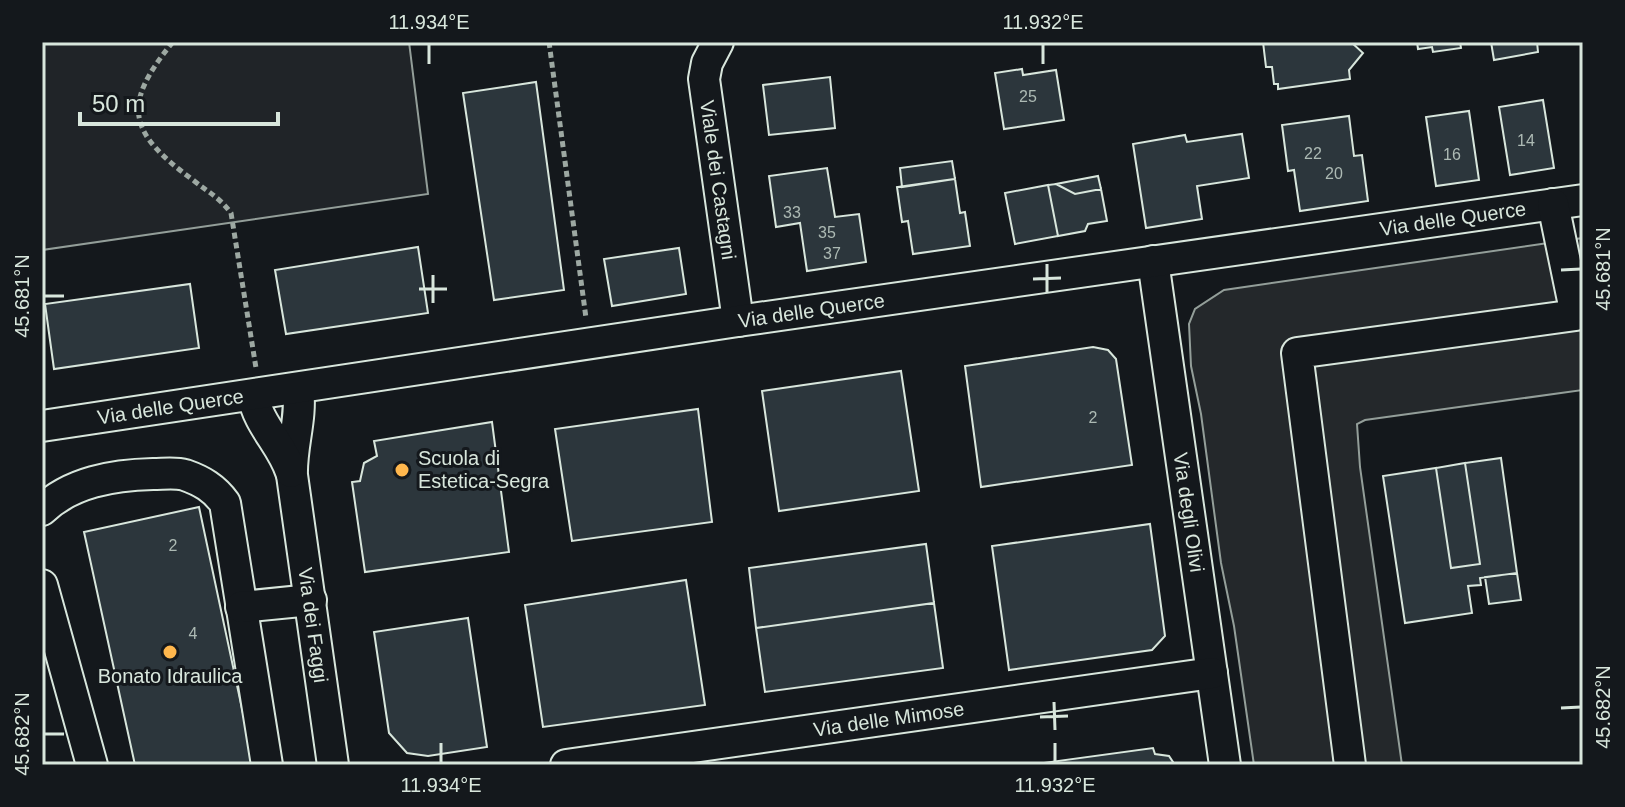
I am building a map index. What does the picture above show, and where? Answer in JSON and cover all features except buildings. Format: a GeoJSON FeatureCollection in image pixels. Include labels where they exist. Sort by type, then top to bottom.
{"type":"FeatureCollection","features":[{"type":"Feature","properties":{"kind":"street","name":"Viale dei Castagni"},"geometry":{"type":"LineString","coordinates":[[718,42],[707,63],[704,79],[738,321]]}},
{"type":"Feature","properties":{"kind":"street","name":"Via delle Querce"},"geometry":{"type":"LineString","coordinates":[[42,426],[255,385],[298,389],[738,321],[1583,200]]}},
{"type":"Feature","properties":{"kind":"street"},"geometry":{"type":"LineString","coordinates":[[1350,765],[1297,353],[1576,315],[1553,204]]}},
{"type":"Feature","properties":{"kind":"street","name":"Via degli Olivi"},"geometry":{"type":"LineString","coordinates":[[1153,261],[1225,765]]}},
{"type":"Feature","properties":{"kind":"street","name":"Via dei Faggi"},"geometry":{"type":"LineString","coordinates":[[255,385],[260,419],[289,465],[294,486],[333,765]]}},
{"type":"Feature","properties":{"kind":"street","name":"Via dei Faggi"},"geometry":{"type":"LineString","coordinates":[[294,486],[292,450],[299,411],[298,389]]}},
{"type":"Feature","properties":{"kind":"street"},"geometry":{"type":"LineString","coordinates":[[42,510],[57,495],[125,475],[181,473],[213,487],[225,503],[267,765]]}},
{"type":"Feature","properties":{"kind":"street"},"geometry":{"type":"LineString","coordinates":[[42,585],[92,765]]}},
{"type":"Feature","properties":{"kind":"street"},"geometry":{"type":"LineString","coordinates":[[241,607],[311,600]]}},
{"type":"Feature","properties":{"kind":"street","name":"Via delle Mimose"},"geometry":{"type":"LineString","coordinates":[[566,765],[1212,673]]}},
{"type":"Feature","properties":{"kind":"path"},"geometry":{"type":"LineString","coordinates":[[173,42],[151,69],[144,84],[139,103],[141,130],[160,154],[196,183],[218,195],[231,213],[255,385]]}},
{"type":"Feature","properties":{"kind":"path"},"geometry":{"type":"LineString","coordinates":[[549,42],[587,326]]}},
{"type":"Feature","properties":{"kind":"shaded area"},"geometry":{"type":"Polygon","coordinates":[[[42,42],[409,42],[428,194],[42,250],[42,42]]]}},
{"type":"Feature","properties":{"kind":"shaded area"},"geometry":{"type":"Polygon","coordinates":[[[1583,238],[1583,390],[1365,420],[1357,424],[1360,467],[1402,765],[1254,765],[1191,366],[1189,324],[1195,309],[1224,290],[1583,238]]]}},
{"type":"Feature","properties":{"kind":"place","name":"Scuola di Estetica-Segra"},"geometry":{"type":"Point","coordinates":[402,470]}},
{"type":"Feature","properties":{"kind":"place","name":"Bonato Idraulica"},"geometry":{"type":"Point","coordinates":[170,652]}}]}
